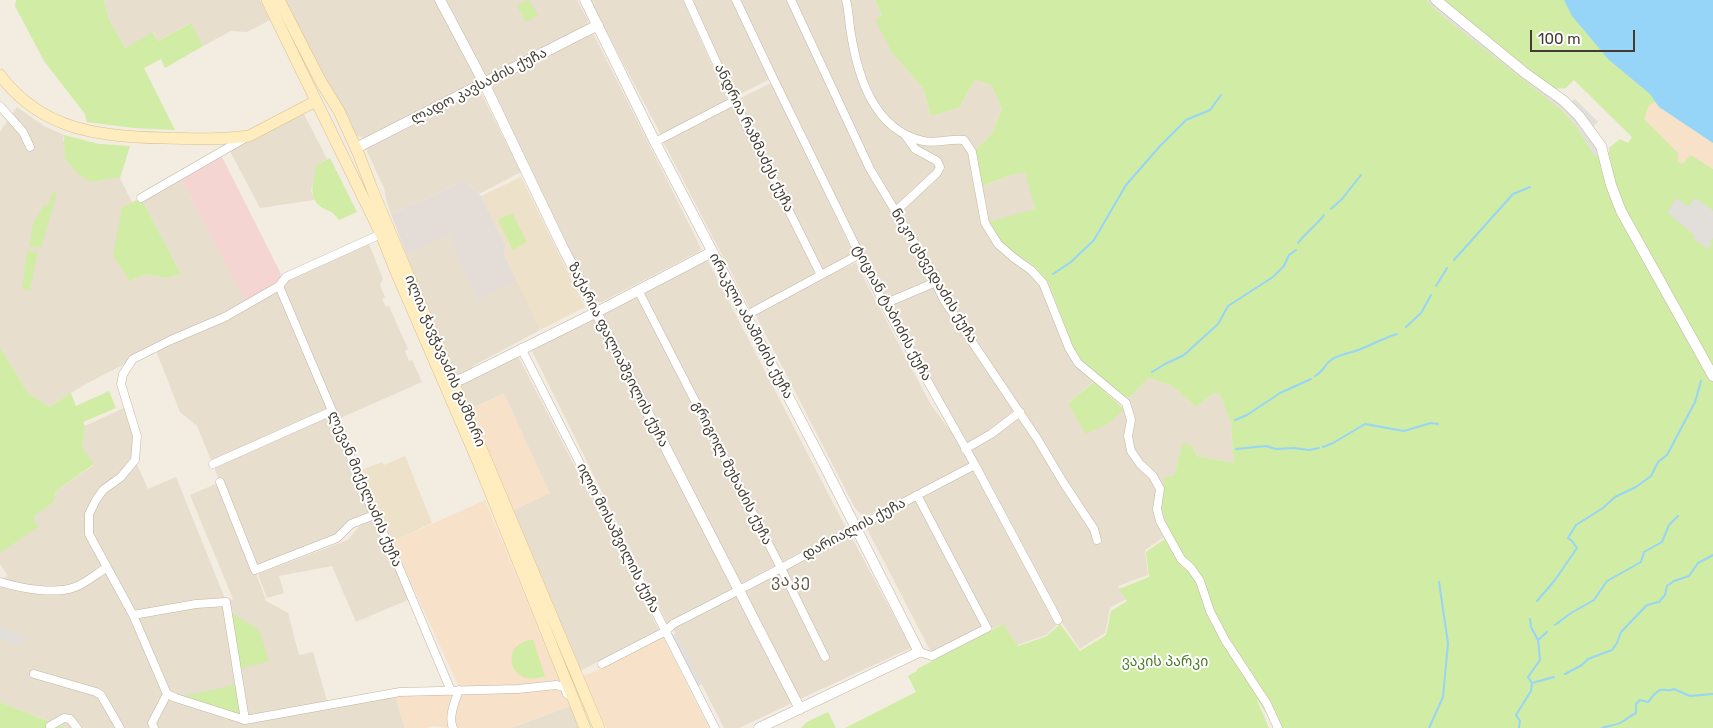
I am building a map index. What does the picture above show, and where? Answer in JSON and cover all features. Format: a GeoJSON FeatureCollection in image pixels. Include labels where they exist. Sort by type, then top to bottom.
{"type":"FeatureCollection","features":[{"type":"Feature","properties":{"kind":"main road","name":"ილია ჭავჭავაძის გამზირი"},"geometry":{"type":"LineString","coordinates":[[267,0],[380,234],[538,579],[599,728]]}},
{"type":"Feature","properties":{"kind":"main road","name":"ილია ჭავჭავაძის გამზირი"},"geometry":{"type":"LineString","coordinates":[[280,0],[358,147],[372,189],[585,728]]}},
{"type":"Feature","properties":{"kind":"main road"},"geometry":{"type":"LineString","coordinates":[[0,75],[13,91],[31,107],[66,125],[90,132],[131,138],[224,139],[249,136],[316,101]]}},
{"type":"Feature","properties":{"kind":"street","name":"ზაქარია ფალიაშვილის ქუჩა"},"geometry":{"type":"LineString","coordinates":[[440,0],[484,83],[557,236],[800,708]]}},
{"type":"Feature","properties":{"kind":"street","name":"ირაკლი აბაშიძის ქუჩა"},"geometry":{"type":"LineString","coordinates":[[585,0],[655,142],[919,652]]}},
{"type":"Feature","properties":{"kind":"street","name":"ანდრია რაზმაძეს ქუჩა"},"geometry":{"type":"LineString","coordinates":[[688,0],[734,101],[821,275]]}},
{"type":"Feature","properties":{"kind":"street","name":"ტიციან ტაბიძის ქუჩა"},"geometry":{"type":"LineString","coordinates":[[736,0],[884,304],[1058,620]]}},
{"type":"Feature","properties":{"kind":"street","name":"ნიკო ცხვედაძის ქუჩა"},"geometry":{"type":"LineString","coordinates":[[791,0],[870,169],[923,257],[944,300],[1038,440],[1094,528],[1097,540]]}},
{"type":"Feature","properties":{"kind":"street"},"geometry":{"type":"LineString","coordinates":[[846,0],[850,33],[861,80],[875,108],[891,125],[905,135],[915,148],[937,161],[940,166],[937,173],[895,212]]}},
{"type":"Feature","properties":{"kind":"street"},"geometry":{"type":"LineString","coordinates":[[1436,0],[1525,73],[1564,101],[1589,129],[1601,146],[1620,211],[1713,376]]}},
{"type":"Feature","properties":{"kind":"street","name":"ლადო კავსაძის ქუჩა"},"geometry":{"type":"LineString","coordinates":[[358,147],[598,25]]}},
{"type":"Feature","properties":{"kind":"street"},"geometry":{"type":"LineString","coordinates":[[655,142],[734,101]]}},
{"type":"Feature","properties":{"kind":"street"},"geometry":{"type":"LineString","coordinates":[[0,106],[23,132],[30,147]]}},
{"type":"Feature","properties":{"kind":"street"},"geometry":{"type":"LineString","coordinates":[[905,135],[923,141],[939,143],[953,139],[964,140],[972,152],[984,223],[998,244],[1031,270],[1043,283],[1069,348],[1078,363],[1126,403],[1131,420],[1128,436],[1132,451],[1140,464],[1156,480],[1160,488],[1157,509],[1160,521],[1182,559],[1200,581],[1210,611],[1225,640],[1267,704],[1278,728]]}},
{"type":"Feature","properties":{"kind":"street"},"geometry":{"type":"LineString","coordinates":[[141,198],[249,136]]}},
{"type":"Feature","properties":{"kind":"street"},"geometry":{"type":"LineString","coordinates":[[154,728],[152,723],[166,694],[133,615],[89,534],[89,514],[102,490],[121,477],[135,460],[137,436],[121,384],[123,374],[133,359],[171,340],[225,317],[279,286],[286,278],[380,234]]}},
{"type":"Feature","properties":{"kind":"street"},"geometry":{"type":"LineString","coordinates":[[449,384],[597,312],[712,252]]}},
{"type":"Feature","properties":{"kind":"street"},"geometry":{"type":"LineString","coordinates":[[745,316],[860,254]]}},
{"type":"Feature","properties":{"kind":"street"},"geometry":{"type":"LineString","coordinates":[[884,304],[936,282]]}},
{"type":"Feature","properties":{"kind":"street","name":"ლევან მიქელაძის ქუჩა"},"geometry":{"type":"LineString","coordinates":[[279,286],[374,515],[390,546],[451,691]]}},
{"type":"Feature","properties":{"kind":"street","name":"გრიგოლ მუხაძის ქუჩა"},"geometry":{"type":"LineString","coordinates":[[638,290],[825,657]]}},
{"type":"Feature","properties":{"kind":"street","name":"ილო მოსაშვილის ქუჩა"},"geometry":{"type":"LineString","coordinates":[[521,348],[715,728]]}},
{"type":"Feature","properties":{"kind":"street"},"geometry":{"type":"LineString","coordinates":[[212,464],[332,411]]}},
{"type":"Feature","properties":{"kind":"street"},"geometry":{"type":"LineString","coordinates":[[965,449],[992,434],[1020,412]]}},
{"type":"Feature","properties":{"kind":"street","name":"დარიალის ქუჩა"},"geometry":{"type":"LineString","coordinates":[[602,664],[666,631],[673,624],[739,591],[855,527],[974,465]]}},
{"type":"Feature","properties":{"kind":"street"},"geometry":{"type":"LineString","coordinates":[[220,482],[255,570],[337,538],[351,524],[374,515]]}},
{"type":"Feature","properties":{"kind":"street"},"geometry":{"type":"LineString","coordinates":[[759,728],[919,652],[932,656],[986,628],[917,495]]}},
{"type":"Feature","properties":{"kind":"street"},"geometry":{"type":"LineString","coordinates":[[0,582],[53,590],[75,587],[106,568]]}},
{"type":"Feature","properties":{"kind":"street"},"geometry":{"type":"LineString","coordinates":[[133,615],[196,604],[226,602],[244,720]]}},
{"type":"Feature","properties":{"kind":"street"},"geometry":{"type":"LineString","coordinates":[[556,685],[562,680],[563,672]]}},
{"type":"Feature","properties":{"kind":"street"},"geometry":{"type":"LineString","coordinates":[[34,674],[101,695],[120,728]]}},
{"type":"Feature","properties":{"kind":"street"},"geometry":{"type":"LineString","coordinates":[[166,694],[244,720],[411,690],[451,691],[556,685],[564,687],[569,697],[575,702]]}},
{"type":"Feature","properties":{"kind":"street"},"geometry":{"type":"LineString","coordinates":[[453,728],[451,723],[459,690]]}},
{"type":"Feature","properties":{"kind":"street"},"geometry":{"type":"LineString","coordinates":[[50,726],[64,718],[70,719],[77,728]]}},
{"type":"Feature","properties":{"kind":"shaded area"},"geometry":{"type":"Polygon","coordinates":[[[104,0],[260,0],[270,20],[247,32],[231,31],[203,46],[190,23],[158,41],[154,32],[125,48],[109,19],[104,0]]]}},
{"type":"Feature","properties":{"kind":"shaded area"},"geometry":{"type":"Polygon","coordinates":[[[282,0],[436,0],[476,79],[474,84],[364,138],[355,135],[282,0]]]}},
{"type":"Feature","properties":{"kind":"shaded area"},"geometry":{"type":"Polygon","coordinates":[[[446,0],[577,0],[588,20],[587,27],[488,77],[485,76],[446,0]]]}},
{"type":"Feature","properties":{"kind":"shaded area"},"geometry":{"type":"Polygon","coordinates":[[[590,0],[683,0],[728,101],[662,135],[590,0]]]}},
{"type":"Feature","properties":{"kind":"shaded area"},"geometry":{"type":"Polygon","coordinates":[[[689,0],[733,0],[769,76],[768,80],[736,96],[689,0]]]}},
{"type":"Feature","properties":{"kind":"shaded area"},"geometry":{"type":"Polygon","coordinates":[[[741,0],[875,0],[882,17],[876,19],[892,53],[923,88],[931,116],[959,108],[975,80],[991,85],[1002,109],[992,134],[974,151],[982,187],[1005,177],[1026,171],[1035,210],[988,222],[1010,251],[1031,263],[1049,284],[1064,326],[1099,377],[1068,403],[1124,410],[1129,398],[1148,378],[1171,385],[1196,407],[1214,393],[1219,393],[1232,425],[1234,463],[1197,456],[1192,446],[1183,443],[1174,476],[1170,533],[1145,550],[1148,575],[1118,586],[1126,599],[1110,608],[1105,633],[1080,649],[1060,620],[909,347],[760,44],[741,0]]]}},
{"type":"Feature","properties":{"kind":"shaded area"},"geometry":{"type":"Polygon","coordinates":[[[1426,0],[1431,0],[1445,13],[1567,107],[1575,99],[1598,122],[1588,132],[1600,154],[1595,156],[1577,127],[1562,110],[1443,16],[1426,0]]]}},
{"type":"Feature","properties":{"kind":"shaded area"},"geometry":{"type":"Polygon","coordinates":[[[592,34],[701,248],[700,251],[602,302],[596,301],[490,90],[492,83],[592,34]]]}},
{"type":"Feature","properties":{"kind":"shaded area"},"geometry":{"type":"Polygon","coordinates":[[[771,83],[789,116],[853,253],[820,272],[735,101],[771,83]]]}},
{"type":"Feature","properties":{"kind":"shaded area"},"geometry":{"type":"Polygon","coordinates":[[[479,92],[521,172],[479,194],[465,181],[391,214],[384,188],[366,149],[479,92]]]}},
{"type":"Feature","properties":{"kind":"shaded area"},"geometry":{"type":"Polygon","coordinates":[[[1655,102],[1659,107],[1713,143],[1713,169],[1691,155],[1682,165],[1677,161],[1643,119],[1649,105],[1655,102]]]}},
{"type":"Feature","properties":{"kind":"shaded area"},"geometry":{"type":"Polygon","coordinates":[[[731,105],[815,270],[813,275],[750,309],[664,143],[664,140],[731,105]]]}},
{"type":"Feature","properties":{"kind":"shaded area"},"geometry":{"type":"Polygon","coordinates":[[[17,107],[44,126],[64,135],[63,140],[98,182],[111,177],[120,178],[132,202],[122,207],[130,281],[147,274],[166,278],[181,274],[141,198],[179,176],[247,303],[286,277],[367,239],[383,279],[380,285],[385,297],[382,299],[386,307],[389,306],[408,349],[405,351],[409,361],[412,360],[422,382],[336,420],[374,515],[351,524],[337,538],[255,570],[266,601],[288,613],[299,655],[313,652],[328,704],[394,692],[405,728],[67,728],[0,702],[0,579],[8,576],[0,564],[0,553],[37,527],[33,517],[54,502],[56,491],[94,465],[82,447],[85,426],[128,406],[136,430],[135,460],[148,489],[176,477],[226,601],[233,599],[190,495],[220,482],[197,426],[180,412],[155,348],[84,385],[49,407],[28,393],[0,347],[0,132],[17,107]]]}},
{"type":"Feature","properties":{"kind":"shaded area"},"geometry":{"type":"Polygon","coordinates":[[[303,112],[327,159],[316,165],[316,174],[311,190],[314,200],[260,208],[230,151],[303,112]]]}},
{"type":"Feature","properties":{"kind":"shaded area"},"geometry":{"type":"Polygon","coordinates":[[[220,153],[281,274],[279,286],[247,304],[179,176],[220,153]]]}},
{"type":"Feature","properties":{"kind":"shaded area"},"geometry":{"type":"Polygon","coordinates":[[[521,177],[585,307],[540,330],[504,254],[506,246],[481,196],[521,177]]]}},
{"type":"Feature","properties":{"kind":"shaded area"},"geometry":{"type":"Polygon","coordinates":[[[465,181],[481,196],[506,246],[504,254],[517,280],[477,300],[449,234],[406,254],[391,214],[465,181]]]}},
{"type":"Feature","properties":{"kind":"shaded area"},"geometry":{"type":"Polygon","coordinates":[[[1677,198],[1688,207],[1695,198],[1713,211],[1713,238],[1709,242],[1712,244],[1708,249],[1693,239],[1695,236],[1667,212],[1677,198]]]}},
{"type":"Feature","properties":{"kind":"shaded area"},"geometry":{"type":"Polygon","coordinates":[[[449,233],[477,299],[517,280],[540,330],[456,377],[406,254],[449,233]]]}},
{"type":"Feature","properties":{"kind":"shaded area"},"geometry":{"type":"Polygon","coordinates":[[[707,259],[846,528],[782,562],[643,291],[707,259]]]}},
{"type":"Feature","properties":{"kind":"shaded area"},"geometry":{"type":"Polygon","coordinates":[[[856,263],[931,405],[973,463],[916,493],[864,517],[855,508],[757,318],[757,313],[823,277],[856,263]]]}},
{"type":"Feature","properties":{"kind":"shaded area"},"geometry":{"type":"Polygon","coordinates":[[[637,293],[776,565],[740,584],[602,312],[637,293]]]}},
{"type":"Feature","properties":{"kind":"shaded area"},"geometry":{"type":"Polygon","coordinates":[[[596,316],[735,590],[667,623],[531,349],[596,316]]]}},
{"type":"Feature","properties":{"kind":"shaded area"},"geometry":{"type":"Polygon","coordinates":[[[515,357],[519,358],[659,630],[580,671],[512,511],[549,493],[503,394],[470,409],[460,385],[515,357]]]}},
{"type":"Feature","properties":{"kind":"shaded area"},"geometry":{"type":"Polygon","coordinates":[[[503,394],[550,493],[512,511],[470,409],[503,394]]]}},
{"type":"Feature","properties":{"kind":"shaded area"},"geometry":{"type":"Polygon","coordinates":[[[405,456],[432,523],[392,542],[377,514],[361,470],[382,462],[384,465],[405,456]]]}},
{"type":"Feature","properties":{"kind":"shaded area"},"geometry":{"type":"Polygon","coordinates":[[[975,466],[1060,622],[1046,635],[1017,645],[1003,624],[992,629],[968,592],[918,496],[975,466]]]}},
{"type":"Feature","properties":{"kind":"shaded area"},"geometry":{"type":"Polygon","coordinates":[[[917,498],[985,627],[932,654],[865,525],[917,498]]]}},
{"type":"Feature","properties":{"kind":"shaded area"},"geometry":{"type":"Polygon","coordinates":[[[485,500],[570,706],[509,728],[448,728],[433,726],[405,728],[394,692],[460,689],[392,542],[485,500]]]}},
{"type":"Feature","properties":{"kind":"shaded area"},"geometry":{"type":"Polygon","coordinates":[[[375,517],[410,599],[356,622],[332,566],[279,576],[284,593],[267,598],[258,574],[348,540],[360,525],[375,517]]]}},
{"type":"Feature","properties":{"kind":"shaded area"},"geometry":{"type":"Polygon","coordinates":[[[850,534],[911,648],[800,699],[743,591],[850,534]]]}},
{"type":"Feature","properties":{"kind":"shaded area"},"geometry":{"type":"Polygon","coordinates":[[[737,595],[792,703],[739,728],[724,728],[673,628],[737,595]]]}},
{"type":"Feature","properties":{"kind":"shaded area"},"geometry":{"type":"Polygon","coordinates":[[[0,627],[25,636],[21,646],[0,639],[0,627]]]}},
{"type":"Feature","properties":{"kind":"shaded area"},"geometry":{"type":"Polygon","coordinates":[[[676,633],[703,684],[698,686],[672,635],[676,633]]]}},
{"type":"Feature","properties":{"kind":"shaded area"},"geometry":{"type":"Polygon","coordinates":[[[663,637],[709,728],[606,728],[583,676],[663,637]]]}},
{"type":"Feature","properties":{"kind":"shaded area"},"geometry":{"type":"Polygon","coordinates":[[[570,706],[579,728],[509,728],[519,725],[570,706]]]}},
{"type":"Feature","properties":{"kind":"green space"},"geometry":{"type":"Polygon","coordinates":[[[16,0],[104,0],[109,19],[125,48],[153,32],[158,41],[191,23],[203,46],[165,68],[161,59],[144,68],[175,130],[134,128],[87,122],[85,114],[44,61],[15,6],[16,0]]]}},
{"type":"Feature","properties":{"kind":"green space"},"geometry":{"type":"Polygon","coordinates":[[[528,0],[538,15],[526,22],[517,6],[528,0]]]}},
{"type":"Feature","properties":{"kind":"green space","name":"ვაკის პარკი"},"geometry":{"type":"Polygon","coordinates":[[[875,0],[1426,0],[1443,16],[1562,110],[1577,127],[1595,156],[1609,152],[1609,148],[1620,139],[1628,143],[1632,137],[1574,80],[1566,88],[1554,89],[1443,0],[1713,0],[1713,143],[1659,107],[1655,102],[1649,105],[1644,119],[1678,153],[1677,161],[1682,164],[1691,155],[1713,169],[1713,728],[1276,728],[1256,698],[1269,728],[845,728],[916,692],[908,676],[917,671],[917,669],[1003,624],[1018,646],[1047,636],[1060,624],[1080,651],[1106,635],[1111,611],[1127,601],[1119,589],[1149,577],[1146,552],[1168,537],[1170,533],[1161,507],[1164,478],[1174,476],[1183,442],[1192,446],[1197,456],[1234,463],[1232,425],[1219,393],[1214,393],[1196,407],[1171,385],[1148,378],[1129,398],[1121,395],[1083,364],[1075,353],[1049,284],[1031,263],[1010,251],[991,230],[988,222],[1035,209],[1025,172],[1005,177],[981,187],[974,151],[992,134],[1002,109],[991,85],[975,80],[959,108],[931,116],[923,88],[892,53],[875,19],[882,16],[875,0]]]}},
{"type":"Feature","properties":{"kind":"green space"},"geometry":{"type":"Polygon","coordinates":[[[64,135],[99,144],[130,146],[120,178],[94,182],[80,175],[65,158],[64,135]]]}},
{"type":"Feature","properties":{"kind":"green space"},"geometry":{"type":"Polygon","coordinates":[[[330,158],[357,212],[339,220],[334,214],[320,206],[313,197],[316,165],[330,158]]]}},
{"type":"Feature","properties":{"kind":"green space"},"geometry":{"type":"Polygon","coordinates":[[[53,192],[57,193],[41,248],[29,246],[33,224],[44,205],[48,206],[53,192]]]}},
{"type":"Feature","properties":{"kind":"green space"},"geometry":{"type":"Polygon","coordinates":[[[141,198],[181,274],[166,278],[147,274],[130,281],[113,256],[122,207],[141,198]]]}},
{"type":"Feature","properties":{"kind":"green space"},"geometry":{"type":"Polygon","coordinates":[[[512,213],[527,242],[513,250],[498,220],[512,213]]]}},
{"type":"Feature","properties":{"kind":"green space"},"geometry":{"type":"Polygon","coordinates":[[[27,251],[38,252],[30,290],[22,289],[27,251]]]}},
{"type":"Feature","properties":{"kind":"green space"},"geometry":{"type":"Polygon","coordinates":[[[0,347],[28,393],[49,407],[71,393],[76,406],[109,391],[116,408],[83,422],[85,426],[82,447],[94,464],[56,491],[54,502],[33,517],[38,527],[0,553],[0,347]]]}},
{"type":"Feature","properties":{"kind":"green space"},"geometry":{"type":"Polygon","coordinates":[[[1094,382],[1124,409],[1109,423],[1086,434],[1068,403],[1094,382]]]}},
{"type":"Feature","properties":{"kind":"green space"},"geometry":{"type":"Polygon","coordinates":[[[227,610],[259,630],[269,661],[236,670],[227,610]]]}},
{"type":"Feature","properties":{"kind":"green space"},"geometry":{"type":"Polygon","coordinates":[[[533,640],[545,676],[532,679],[522,676],[516,671],[512,664],[512,656],[515,648],[522,642],[533,640]]]}},
{"type":"Feature","properties":{"kind":"green space"},"geometry":{"type":"Polygon","coordinates":[[[238,684],[245,720],[176,698],[238,684]]]}},
{"type":"Feature","properties":{"kind":"green space"},"geometry":{"type":"Polygon","coordinates":[[[0,702],[66,728],[0,728],[0,702]]]}},
{"type":"Feature","properties":{"kind":"green space"},"geometry":{"type":"Polygon","coordinates":[[[828,712],[836,728],[801,728],[807,722],[828,712]]]}},
{"type":"Feature","properties":{"kind":"water"},"geometry":{"type":"Polygon","coordinates":[[[1564,0],[1713,0],[1713,143],[1659,107],[1650,94],[1609,60],[1572,16],[1564,0]]]}},
{"type":"Feature","properties":{"kind":"waterway"},"geometry":{"type":"LineString","coordinates":[[1053,274],[1071,262],[1094,240],[1126,185],[1160,146],[1186,120],[1210,110],[1221,95]]}},
{"type":"Feature","properties":{"kind":"waterway"},"geometry":{"type":"LineString","coordinates":[[1331,209],[1342,199],[1361,175]]}},
{"type":"Feature","properties":{"kind":"waterway"},"geometry":{"type":"LineString","coordinates":[[1454,260],[1513,194],[1530,187]]}},
{"type":"Feature","properties":{"kind":"waterway"},"geometry":{"type":"LineString","coordinates":[[1298,243],[1324,215]]}},
{"type":"Feature","properties":{"kind":"waterway"},"geometry":{"type":"LineString","coordinates":[[1152,372],[1184,355],[1218,324],[1228,306],[1273,277],[1284,266],[1289,255],[1296,250]]}},
{"type":"Feature","properties":{"kind":"waterway"},"geometry":{"type":"LineString","coordinates":[[1436,286],[1447,268]]}},
{"type":"Feature","properties":{"kind":"waterway"},"geometry":{"type":"LineString","coordinates":[[1406,327],[1421,313],[1431,295]]}},
{"type":"Feature","properties":{"kind":"waterway"},"geometry":{"type":"LineString","coordinates":[[1315,376],[1334,358],[1397,334]]}},
{"type":"Feature","properties":{"kind":"waterway"},"geometry":{"type":"LineString","coordinates":[[1235,420],[1247,415],[1280,393],[1311,379]]}},
{"type":"Feature","properties":{"kind":"waterway"},"geometry":{"type":"LineString","coordinates":[[1537,601],[1555,580],[1577,548],[1568,538],[1576,525],[1603,508],[1615,497],[1636,487],[1651,476],[1658,462],[1667,455],[1695,402],[1701,381]]}},
{"type":"Feature","properties":{"kind":"waterway"},"geometry":{"type":"LineString","coordinates":[[1323,447],[1365,424],[1404,431],[1431,423],[1438,424]]}},
{"type":"Feature","properties":{"kind":"waterway"},"geometry":{"type":"LineString","coordinates":[[1236,449],[1266,446],[1276,449],[1294,448],[1309,450],[1319,448]]}},
{"type":"Feature","properties":{"kind":"waterway"},"geometry":{"type":"LineString","coordinates":[[1555,625],[1594,600],[1607,581],[1641,562],[1644,552],[1662,542],[1669,525],[1678,516]]}},
{"type":"Feature","properties":{"kind":"waterway"},"geometry":{"type":"LineString","coordinates":[[1565,674],[1582,665],[1588,659],[1612,650],[1621,632],[1647,605],[1659,602],[1665,595],[1667,586],[1674,581],[1689,576],[1698,563],[1713,555]]}},
{"type":"Feature","properties":{"kind":"waterway"},"geometry":{"type":"LineString","coordinates":[[1429,728],[1443,697],[1448,643],[1439,582]]}},
{"type":"Feature","properties":{"kind":"waterway"},"geometry":{"type":"LineString","coordinates":[[1519,728],[1520,721],[1516,715],[1531,691],[1532,683],[1528,677],[1540,660],[1538,640],[1531,627],[1530,619]]}},
{"type":"Feature","properties":{"kind":"waterway"},"geometry":{"type":"LineString","coordinates":[[1538,640],[1547,632]]}},
{"type":"Feature","properties":{"kind":"waterway"},"geometry":{"type":"LineString","coordinates":[[1532,683],[1554,677]]}},
{"type":"Feature","properties":{"kind":"waterway"},"geometry":{"type":"LineString","coordinates":[[1602,728],[1620,723],[1636,713],[1636,704],[1640,700],[1648,702],[1659,691],[1674,689],[1690,696],[1713,694]]}},
{"type":"Feature","properties":{"kind":"district","name":"ვაკე"},"geometry":{"type":"Point","coordinates":[791,581]}}]}
